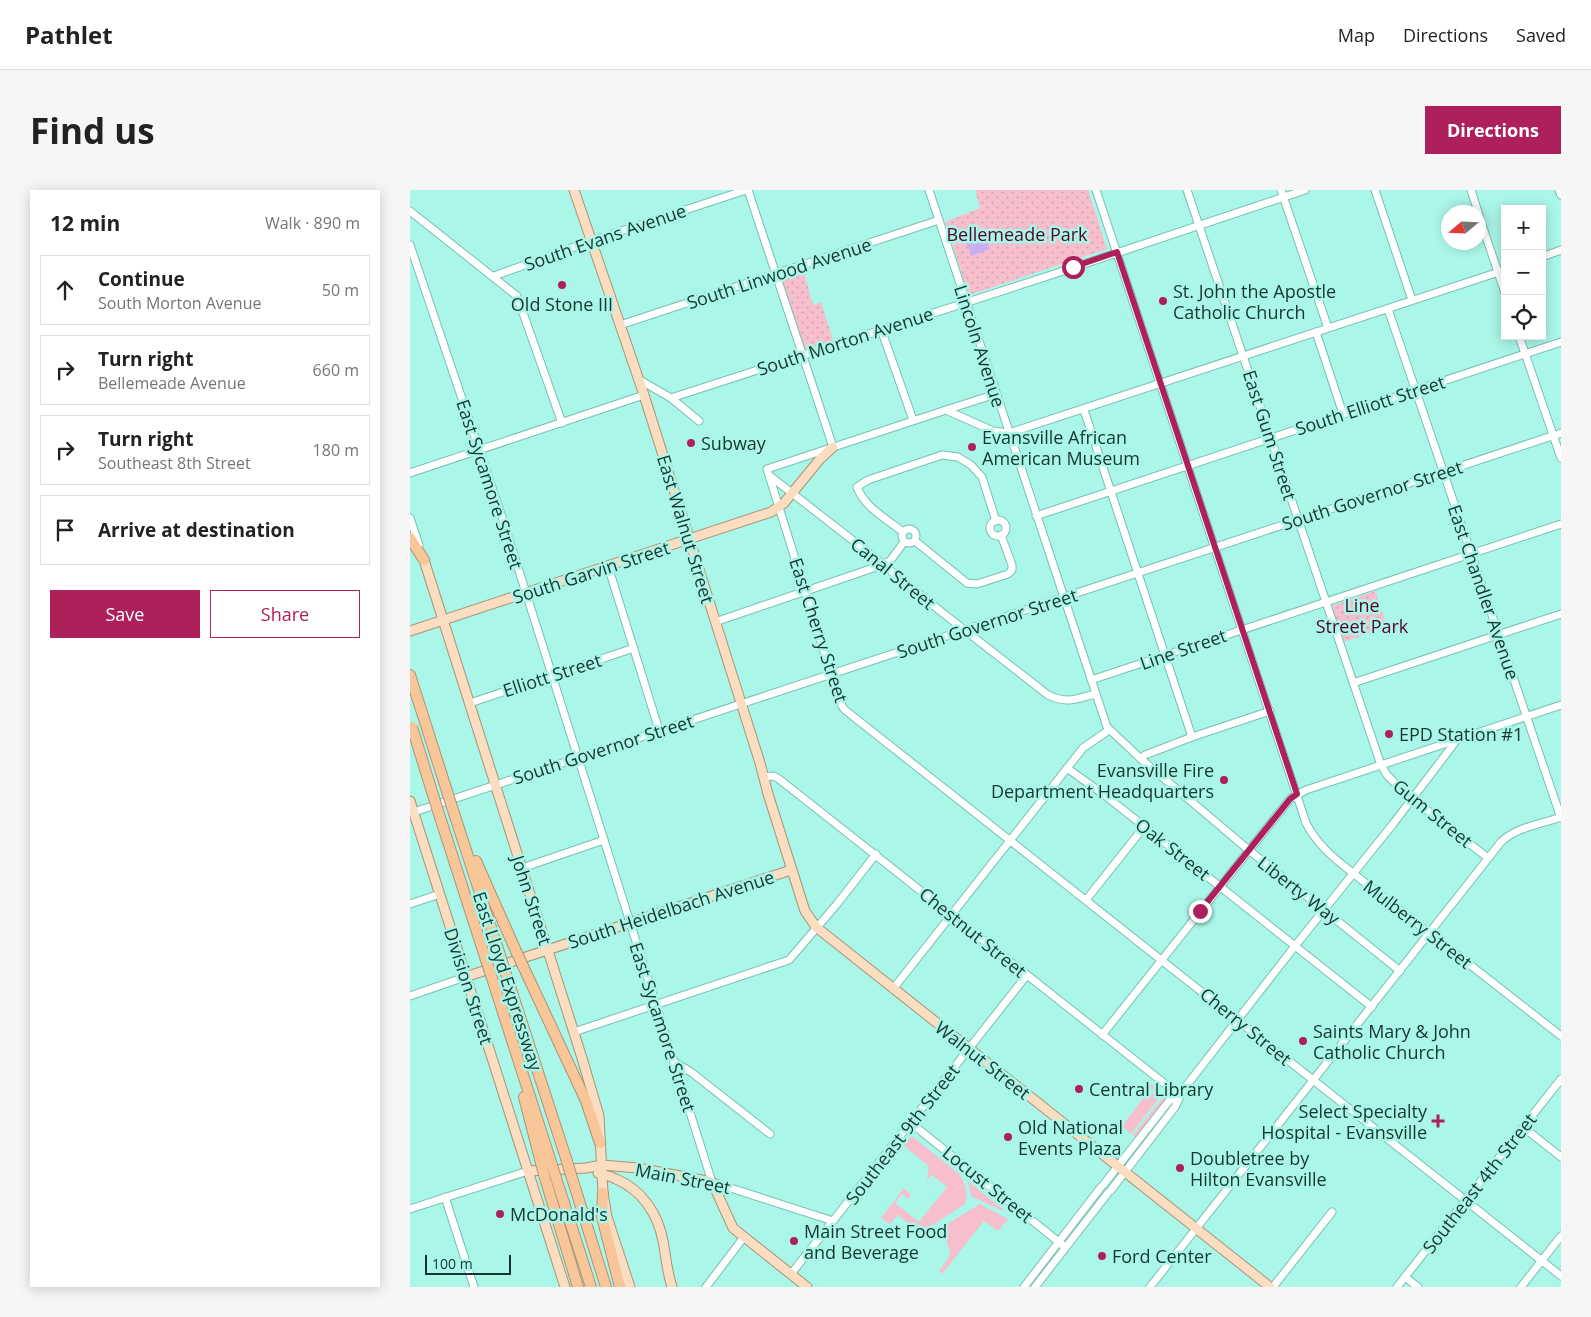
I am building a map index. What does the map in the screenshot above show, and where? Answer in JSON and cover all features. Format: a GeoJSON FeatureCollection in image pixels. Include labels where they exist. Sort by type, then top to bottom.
{"type":"FeatureCollection","features":[{"type":"Feature","properties":{"kind":"highway"},"geometry":{"type":"LineString","coordinates":[[410,538],[424,560]]}},
{"type":"Feature","properties":{"kind":"highway","name":"East Lloyd Expressway"},"geometry":{"type":"LineString","coordinates":[[410,676],[606,1287]]}},
{"type":"Feature","properties":{"kind":"highway","name":"East Lloyd Expressway"},"geometry":{"type":"LineString","coordinates":[[411,724],[514,1047],[545,1159],[556,1178],[591,1287]]}},
{"type":"Feature","properties":{"kind":"highway"},"geometry":{"type":"LineString","coordinates":[[454,812],[586,1102],[600,1143]]}},
{"type":"Feature","properties":{"kind":"highway"},"geometry":{"type":"LineString","coordinates":[[545,1159],[545,1178],[578,1287]]}},
{"type":"Feature","properties":{"kind":"highway"},"geometry":{"type":"LineString","coordinates":[[602,1193],[602,1217],[620,1287]]}},
{"type":"Feature","properties":{"kind":"main road","name":"East Walnut Street"},"geometry":{"type":"LineString","coordinates":[[574,190],[644,395],[742,703],[791,870]]}},
{"type":"Feature","properties":{"kind":"main road","name":"South Garvin Street"},"geometry":{"type":"LineString","coordinates":[[410,631],[771,512],[778,508],[792,494],[820,459],[833,447]]}},
{"type":"Feature","properties":{"kind":"main road","name":"John Street"},"geometry":{"type":"LineString","coordinates":[[424,560],[599,1116],[602,1193],[607,1217],[630,1287]]}},
{"type":"Feature","properties":{"kind":"main road","name":"Division Street"},"geometry":{"type":"LineString","coordinates":[[410,801],[412,813],[440,894],[564,1287]]}},
{"type":"Feature","properties":{"kind":"main road","name":"South Heidelbach Avenue"},"geometry":{"type":"LineString","coordinates":[[465,977],[791,870]]}},
{"type":"Feature","properties":{"kind":"main road","name":"Walnut Street"},"geometry":{"type":"LineString","coordinates":[[791,870],[805,911],[816,927],[1272,1287]]}},
{"type":"Feature","properties":{"kind":"main road","name":"Main Street"},"geometry":{"type":"LineString","coordinates":[[602,1169],[638,1168],[712,1182]]}},
{"type":"Feature","properties":{"kind":"main road"},"geometry":{"type":"LineString","coordinates":[[528,1171],[602,1169],[610,1176],[628,1185],[641,1196],[653,1212],[661,1231],[667,1272],[672,1287]]}},
{"type":"Feature","properties":{"kind":"main road"},"geometry":{"type":"LineString","coordinates":[[712,1182],[732,1228],[808,1287]]}},
{"type":"Feature","properties":{"kind":"street","name":"South Evans Avenue"},"geometry":{"type":"LineString","coordinates":[[494,276],[591,241],[747,190]]}},
{"type":"Feature","properties":{"kind":"street"},"geometry":{"type":"LineString","coordinates":[[747,190],[833,447]]}},
{"type":"Feature","properties":{"kind":"street","name":"Lincoln Avenue"},"geometry":{"type":"LineString","coordinates":[[929,190],[1090,680],[1109,730]]}},
{"type":"Feature","properties":{"kind":"street","name":"Mulberry Street"},"geometry":{"type":"LineString","coordinates":[[1096,190],[1306,824],[1322,847],[1354,874],[1561,1036]]}},
{"type":"Feature","properties":{"kind":"street","name":"East Gum Street"},"geometry":{"type":"LineString","coordinates":[[1188,190],[1381,765]]}},
{"type":"Feature","properties":{"kind":"street","name":"South Morton Avenue"},"geometry":{"type":"LineString","coordinates":[[671,398],[1199,225],[1282,194],[1305,190]]}},
{"type":"Feature","properties":{"kind":"street"},"geometry":{"type":"LineString","coordinates":[[1375,190],[1412,300]]}},
{"type":"Feature","properties":{"kind":"street"},"geometry":{"type":"LineString","coordinates":[[1471,190],[1476,205]]}},
{"type":"Feature","properties":{"kind":"street"},"geometry":{"type":"LineString","coordinates":[[1559,190],[1561,195]]}},
{"type":"Feature","properties":{"kind":"street"},"geometry":{"type":"LineString","coordinates":[[1282,194],[1328,328]]}},
{"type":"Feature","properties":{"kind":"street"},"geometry":{"type":"LineString","coordinates":[[410,211],[517,296],[562,423]]}},
{"type":"Feature","properties":{"kind":"street","name":"South Linwood Avenue"},"geometry":{"type":"LineString","coordinates":[[620,325],[939,220]]}},
{"type":"Feature","properties":{"kind":"street"},"geometry":{"type":"LineString","coordinates":[[946,410],[993,431],[1009,433],[1084,410],[1244,355],[1501,271],[1486,233]]}},
{"type":"Feature","properties":{"kind":"street","name":"East Sycamore Street"},"geometry":{"type":"LineString","coordinates":[[410,245],[480,450],[712,1182]]}},
{"type":"Feature","properties":{"kind":"street"},"geometry":{"type":"LineString","coordinates":[[1546,256],[1561,250]]}},
{"type":"Feature","properties":{"kind":"street","name":"East Chandler Avenue"},"geometry":{"type":"LineString","coordinates":[[1388,309],[1561,818]]}},
{"type":"Feature","properties":{"kind":"street"},"geometry":{"type":"LineString","coordinates":[[881,329],[913,420]]}},
{"type":"Feature","properties":{"kind":"street"},"geometry":{"type":"LineString","coordinates":[[1316,332],[1343,414]]}},
{"type":"Feature","properties":{"kind":"street"},"geometry":{"type":"LineString","coordinates":[[1520,340],[1561,458]]}},
{"type":"Feature","properties":{"kind":"street","name":"South Elliott Street"},"geometry":{"type":"LineString","coordinates":[[1036,516],[1561,342]]}},
{"type":"Feature","properties":{"kind":"street"},"geometry":{"type":"LineString","coordinates":[[638,379],[671,398],[699,421]]}},
{"type":"Feature","properties":{"kind":"street","name":"South Garvin Street"},"geometry":{"type":"LineString","coordinates":[[769,476],[767,468],[996,394]]}},
{"type":"Feature","properties":{"kind":"street"},"geometry":{"type":"LineString","coordinates":[[410,473],[644,395]]}},
{"type":"Feature","properties":{"kind":"street"},"geometry":{"type":"LineString","coordinates":[[1084,410],[1192,737]]}},
{"type":"Feature","properties":{"kind":"street","name":"South Governor Street"},"geometry":{"type":"LineString","coordinates":[[412,813],[658,730],[1138,574],[1561,433]]}},
{"type":"Feature","properties":{"kind":"street"},"geometry":{"type":"LineString","coordinates":[[903,532],[867,503],[857,487],[868,480],[942,456],[965,460],[977,470],[982,477],[996,521]]}},
{"type":"Feature","properties":{"kind":"street","name":"Canal Street"},"geometry":{"type":"LineString","coordinates":[[769,476],[1048,695],[1058,700],[1068,701],[1095,694]]}},
{"type":"Feature","properties":{"kind":"street","name":"East Cherry Street"},"geometry":{"type":"LineString","coordinates":[[769,476],[842,706],[930,777]]}},
{"type":"Feature","properties":{"kind":"street","name":"John Street"},"geometry":{"type":"LineString","coordinates":[[410,518],[424,560]]}},
{"type":"Feature","properties":{"kind":"street"},"geometry":{"type":"LineString","coordinates":[[996,521],[1002,521],[1005,526],[1005,531],[1001,535],[995,535],[991,531],[991,525],[996,521]]}},
{"type":"Feature","properties":{"kind":"street","name":"Line Street"},"geometry":{"type":"LineString","coordinates":[[1090,680],[1561,524]]}},
{"type":"Feature","properties":{"kind":"street"},"geometry":{"type":"LineString","coordinates":[[908,529],[913,530],[916,536],[914,541],[910,544],[904,542],[901,537],[903,532],[908,529]]}},
{"type":"Feature","properties":{"kind":"street"},"geometry":{"type":"LineString","coordinates":[[914,541],[967,583],[974,585],[1008,574],[1012,570],[1012,564],[1001,535]]}},
{"type":"Feature","properties":{"kind":"street"},"geometry":{"type":"LineString","coordinates":[[715,622],[882,565],[890,561],[904,542]]}},
{"type":"Feature","properties":{"kind":"street"},"geometry":{"type":"LineString","coordinates":[[608,566],[658,730]]}},
{"type":"Feature","properties":{"kind":"street"},"geometry":{"type":"LineString","coordinates":[[1353,683],[1561,614]]}},
{"type":"Feature","properties":{"kind":"street","name":"Elliott Street"},"geometry":{"type":"LineString","coordinates":[[470,703],[634,648]]}},
{"type":"Feature","properties":{"kind":"street"},"geometry":{"type":"LineString","coordinates":[[1102,1035],[1290,799],[1297,794],[1381,765],[1561,706]]}},
{"type":"Feature","properties":{"kind":"street"},"geometry":{"type":"LineString","coordinates":[[1141,759],[1145,755],[1192,737],[1270,711]]}},
{"type":"Feature","properties":{"kind":"street"},"geometry":{"type":"LineString","coordinates":[[893,989],[1067,768],[1088,743],[1109,730]]}},
{"type":"Feature","properties":{"kind":"street","name":"Liberty Way"},"geometry":{"type":"LineString","coordinates":[[1109,730],[1250,851],[1400,971]]}},
{"type":"Feature","properties":{"kind":"street"},"geometry":{"type":"LineString","coordinates":[[1035,1287],[1175,1107],[1179,1096],[1295,946],[1354,874],[1456,740]]}},
{"type":"Feature","properties":{"kind":"street","name":"Gum Street"},"geometry":{"type":"LineString","coordinates":[[1381,765],[1394,783],[1412,799],[1488,858]]}},
{"type":"Feature","properties":{"kind":"street","name":"Oak Street"},"geometry":{"type":"LineString","coordinates":[[1067,768],[1372,1007]]}},
{"type":"Feature","properties":{"kind":"street","name":"Chestnut Street"},"geometry":{"type":"LineString","coordinates":[[764,777],[774,776],[876,854],[1179,1096]]}},
{"type":"Feature","properties":{"kind":"street","name":"Cherry Street"},"geometry":{"type":"LineString","coordinates":[[930,777],[1561,1276]]}},
{"type":"Feature","properties":{"kind":"street"},"geometry":{"type":"LineString","coordinates":[[1150,1287],[1488,858],[1508,836],[1561,818]]}},
{"type":"Feature","properties":{"kind":"street"},"geometry":{"type":"LineString","coordinates":[[1086,900],[1144,827]]}},
{"type":"Feature","properties":{"kind":"street"},"geometry":{"type":"LineString","coordinates":[[522,868],[604,840]]}},
{"type":"Feature","properties":{"kind":"street"},"geometry":{"type":"LineString","coordinates":[[574,1032],[656,1006],[788,960],[876,854]]}},
{"type":"Feature","properties":{"kind":"street"},"geometry":{"type":"LineString","coordinates":[[410,904],[440,894]]}},
{"type":"Feature","properties":{"kind":"street","name":"Southeast 9th Street"},"geometry":{"type":"LineString","coordinates":[[791,1274],[1027,975]]}},
{"type":"Feature","properties":{"kind":"street"},"geometry":{"type":"LineString","coordinates":[[410,996],[465,977]]}},
{"type":"Feature","properties":{"kind":"street"},"geometry":{"type":"LineString","coordinates":[[674,1062],[691,1072],[770,1134]]}},
{"type":"Feature","properties":{"kind":"street","name":"Southeast 4th Street"},"geometry":{"type":"LineString","coordinates":[[1397,1287],[1561,1079]]}},
{"type":"Feature","properties":{"kind":"street"},"geometry":{"type":"LineString","coordinates":[[1024,1287],[1169,1101],[1179,1096]]}},
{"type":"Feature","properties":{"kind":"street","name":"Locust Street"},"geometry":{"type":"LineString","coordinates":[[911,1123],[1066,1247]]}},
{"type":"Feature","properties":{"kind":"street"},"geometry":{"type":"LineString","coordinates":[[1523,1127],[1561,1157]]}},
{"type":"Feature","properties":{"kind":"street"},"geometry":{"type":"LineString","coordinates":[[410,1209],[528,1171]]}},
{"type":"Feature","properties":{"kind":"street","name":"Main Street"},"geometry":{"type":"LineString","coordinates":[[712,1182],[833,1221]]}},
{"type":"Feature","properties":{"kind":"street"},"geometry":{"type":"LineString","coordinates":[[446,1197],[474,1287]]}},
{"type":"Feature","properties":{"kind":"street"},"geometry":{"type":"LineString","coordinates":[[1272,1287],[1332,1212]]}},
{"type":"Feature","properties":{"kind":"street"},"geometry":{"type":"LineString","coordinates":[[1521,1287],[1561,1236]]}},
{"type":"Feature","properties":{"kind":"street"},"geometry":{"type":"LineString","coordinates":[[706,1287],[744,1237]]}},
{"type":"Feature","properties":{"kind":"street"},"geometry":{"type":"LineString","coordinates":[[1405,1277],[1418,1287]]}},
{"type":"Feature","properties":{"kind":"green space","name":"Bellemeade Park"},"geometry":{"type":"Polygon","coordinates":[[[975,190],[1088,190],[1107,249],[969,295],[945,222],[980,208],[975,190]]]}},
{"type":"Feature","properties":{"kind":"green space"},"geometry":{"type":"Polygon","coordinates":[[[803,269],[813,305],[821,302],[833,340],[805,350],[781,277],[803,269]]]}},
{"type":"Feature","properties":{"kind":"green space","name":"Line Street Park"},"geometry":{"type":"Polygon","coordinates":[[[1375,591],[1387,627],[1344,642],[1332,606],[1375,591]]]}},
{"type":"Feature","properties":{"kind":"green space"},"geometry":{"type":"Polygon","coordinates":[[[1148,1081],[1162,1094],[1131,1134],[1122,1126],[1145,1096],[1148,1098],[1154,1091],[1146,1084],[1148,1081]]]}},
{"type":"Feature","properties":{"kind":"green space"},"geometry":{"type":"Polygon","coordinates":[[[1164,1096],[1168,1097],[1136,1138],[1133,1135],[1164,1096]]]}},
{"type":"Feature","properties":{"kind":"green space"},"geometry":{"type":"Polygon","coordinates":[[[910,1137],[913,1137],[959,1174],[965,1184],[966,1193],[965,1204],[920,1233],[898,1215],[890,1224],[881,1218],[904,1188],[911,1195],[908,1199],[902,1194],[895,1203],[919,1222],[947,1187],[932,1175],[927,1180],[929,1166],[903,1145],[910,1137]]]}},
{"type":"Feature","properties":{"kind":"green space"},"geometry":{"type":"Polygon","coordinates":[[[968,1181],[1004,1210],[971,1196],[968,1181]]]}},
{"type":"Feature","properties":{"kind":"green space"},"geometry":{"type":"Polygon","coordinates":[[[980,1204],[1008,1219],[998,1231],[984,1221],[942,1274],[939,1271],[949,1257],[950,1251],[944,1234],[947,1224],[980,1204]]]}},
{"type":"Feature","properties":{"kind":"shaded area"},"geometry":{"type":"Polygon","coordinates":[[[966,234],[966,236],[972,234],[973,238],[985,234],[990,249],[971,256],[964,235],[966,234]]]}},
{"type":"Feature","properties":{"kind":"place","name":"Old Stone III"},"geometry":{"type":"Point","coordinates":[562,285]}},
{"type":"Feature","properties":{"kind":"place","name":"St. John the Apostle Catholic Church"},"geometry":{"type":"Point","coordinates":[1163,301]}},
{"type":"Feature","properties":{"kind":"place","name":"Subway"},"geometry":{"type":"Point","coordinates":[691,443]}},
{"type":"Feature","properties":{"kind":"place","name":"Evansville African American Museum"},"geometry":{"type":"Point","coordinates":[972,447]}},
{"type":"Feature","properties":{"kind":"place","name":"EPD Station #1"},"geometry":{"type":"Point","coordinates":[1389,734]}},
{"type":"Feature","properties":{"kind":"place","name":"Evansville Fire Department Headquarters"},"geometry":{"type":"Point","coordinates":[1224,780]}},
{"type":"Feature","properties":{"kind":"place","name":"Saints Mary & John Catholic Church"},"geometry":{"type":"Point","coordinates":[1303,1041]}},
{"type":"Feature","properties":{"kind":"place","name":"Central Library"},"geometry":{"type":"Point","coordinates":[1079,1089]}},
{"type":"Feature","properties":{"kind":"place","name":"Select Specialty Hospital - Evansville"},"geometry":{"type":"Point","coordinates":[1438,1121]}},
{"type":"Feature","properties":{"kind":"place","name":"Old National Events Plaza"},"geometry":{"type":"Point","coordinates":[1008,1137]}},
{"type":"Feature","properties":{"kind":"place","name":"Doubletree by Hilton Evansville"},"geometry":{"type":"Point","coordinates":[1180,1168]}},
{"type":"Feature","properties":{"kind":"place","name":"McDonald's"},"geometry":{"type":"Point","coordinates":[500,1214]}},
{"type":"Feature","properties":{"kind":"place","name":"Main Street Food and Beverage"},"geometry":{"type":"Point","coordinates":[794,1241]}},
{"type":"Feature","properties":{"kind":"place","name":"Ford Center"},"geometry":{"type":"Point","coordinates":[1102,1256]}},
{"type":"Feature","properties":{"kind":"route"},"geometry":{"type":"LineString","coordinates":[[1073,267],[1117,252],[1297,794],[1290,799],[1200,911]]}}]}
